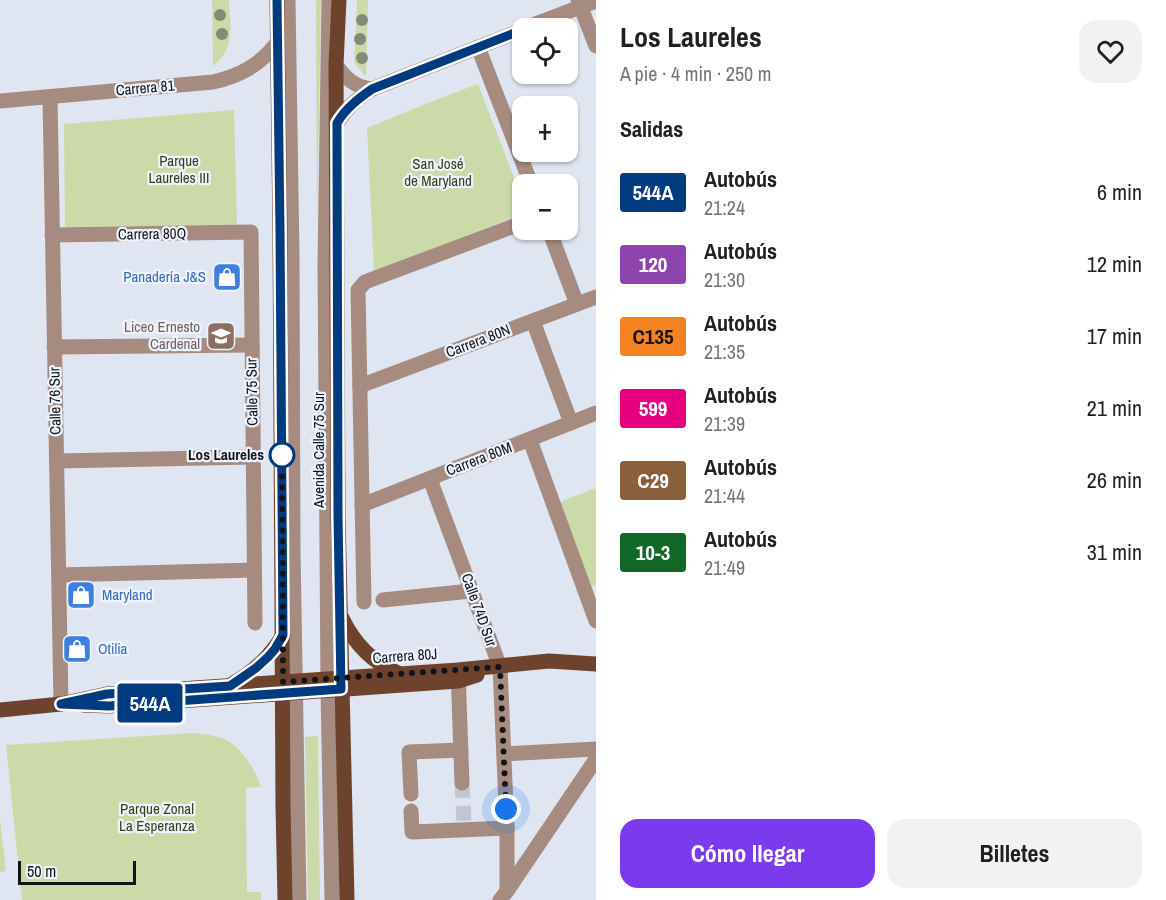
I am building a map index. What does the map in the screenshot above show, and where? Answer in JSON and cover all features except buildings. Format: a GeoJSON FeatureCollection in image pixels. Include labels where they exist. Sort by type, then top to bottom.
{"type":"FeatureCollection","features":[{"type":"Feature","properties":{"kind":"main road"},"geometry":{"type":"LineString","coordinates":[[277,0],[283,635],[289,688],[283,806],[285,900]]}},
{"type":"Feature","properties":{"kind":"main road","name":"Avenida Calle 75 Sur"},"geometry":{"type":"LineString","coordinates":[[339,0],[336,65],[340,612],[335,684],[346,900]]}},
{"type":"Feature","properties":{"kind":"main road"},"geometry":{"type":"LineString","coordinates":[[340,612],[359,647],[381,665],[401,674]]}},
{"type":"Feature","properties":{"kind":"main road"},"geometry":{"type":"LineString","coordinates":[[230,686],[268,657],[283,635]]}},
{"type":"Feature","properties":{"kind":"main road","name":"Carrera 80J"},"geometry":{"type":"LineString","coordinates":[[61,704],[109,706],[335,684],[458,676],[500,667],[549,661],[596,664]]}},
{"type":"Feature","properties":{"kind":"main road","name":"Carrera 80J"},"geometry":{"type":"LineString","coordinates":[[335,684],[401,674],[458,676]]}},
{"type":"Feature","properties":{"kind":"main road","name":"Carrera 80J"},"geometry":{"type":"LineString","coordinates":[[0,710],[61,704],[107,694],[230,686],[289,688]]}},
{"type":"Feature","properties":{"kind":"street"},"geometry":{"type":"LineString","coordinates":[[288,0],[293,550],[289,688],[299,900]]}},
{"type":"Feature","properties":{"kind":"street"},"geometry":{"type":"LineString","coordinates":[[329,0],[325,263],[335,684],[332,900]]}},
{"type":"Feature","properties":{"kind":"street"},"geometry":{"type":"LineString","coordinates":[[548,18],[580,3],[596,1]]}},
{"type":"Feature","properties":{"kind":"street"},"geometry":{"type":"LineString","coordinates":[[580,3],[596,46]]}},
{"type":"Feature","properties":{"kind":"street"},"geometry":{"type":"LineString","coordinates":[[337,123],[353,103],[372,89],[512,34]]}},
{"type":"Feature","properties":{"kind":"street","name":"Carrera 81"},"geometry":{"type":"LineString","coordinates":[[0,101],[213,82],[227,79],[250,69],[278,44]]}},
{"type":"Feature","properties":{"kind":"street"},"geometry":{"type":"LineString","coordinates":[[478,47],[527,174]]}},
{"type":"Feature","properties":{"kind":"street"},"geometry":{"type":"LineString","coordinates":[[336,65],[349,81],[372,89]]}},
{"type":"Feature","properties":{"kind":"street","name":"Calle 76 Sur"},"geometry":{"type":"LineString","coordinates":[[50,98],[61,704]]}},
{"type":"Feature","properties":{"kind":"street"},"geometry":{"type":"LineString","coordinates":[[364,602],[357,294],[365,282],[512,227]]}},
{"type":"Feature","properties":{"kind":"street","name":"Carrera 80Q"},"geometry":{"type":"LineString","coordinates":[[52,235],[251,232]]}},
{"type":"Feature","properties":{"kind":"street","name":"Calle 75 Sur"},"geometry":{"type":"LineString","coordinates":[[251,232],[255,623]]}},
{"type":"Feature","properties":{"kind":"street"},"geometry":{"type":"LineString","coordinates":[[553,240],[577,304]]}},
{"type":"Feature","properties":{"kind":"street","name":"Carrera 80N"},"geometry":{"type":"LineString","coordinates":[[360,386],[596,297]]}},
{"type":"Feature","properties":{"kind":"street"},"geometry":{"type":"LineString","coordinates":[[533,321],[571,423]]}},
{"type":"Feature","properties":{"kind":"street"},"geometry":{"type":"LineString","coordinates":[[54,347],[252,345]]}},
{"type":"Feature","properties":{"kind":"street","name":"Carrera 80M"},"geometry":{"type":"LineString","coordinates":[[362,505],[596,414]]}},
{"type":"Feature","properties":{"kind":"street"},"geometry":{"type":"LineString","coordinates":[[530,440],[591,594],[596,621]]}},
{"type":"Feature","properties":{"kind":"street"},"geometry":{"type":"LineString","coordinates":[[57,461],[253,457]]}},
{"type":"Feature","properties":{"kind":"street","name":"Calle 74D Sur"},"geometry":{"type":"LineString","coordinates":[[430,479],[500,667],[507,828],[504,896]]}},
{"type":"Feature","properties":{"kind":"street"},"geometry":{"type":"LineString","coordinates":[[59,575],[254,570]]}},
{"type":"Feature","properties":{"kind":"street"},"geometry":{"type":"LineString","coordinates":[[384,600],[471,591]]}},
{"type":"Feature","properties":{"kind":"street"},"geometry":{"type":"LineString","coordinates":[[458,676],[462,783]]}},
{"type":"Feature","properties":{"kind":"street"},"geometry":{"type":"LineString","coordinates":[[504,753],[596,749]]}},
{"type":"Feature","properties":{"kind":"street"},"geometry":{"type":"LineString","coordinates":[[411,794],[409,752],[461,750]]}},
{"type":"Feature","properties":{"kind":"street"},"geometry":{"type":"LineString","coordinates":[[504,896],[596,759]]}},
{"type":"Feature","properties":{"kind":"street"},"geometry":{"type":"LineString","coordinates":[[411,811],[412,832],[464,827],[507,828]]}},
{"type":"Feature","properties":{"kind":"green space"},"geometry":{"type":"Polygon","coordinates":[[[212,0],[229,0],[230,28],[225,52],[213,66],[212,0]]]}},
{"type":"Feature","properties":{"kind":"green space"},"geometry":{"type":"Polygon","coordinates":[[[316,0],[321,0],[317,227],[316,0]]]}},
{"type":"Feature","properties":{"kind":"green space"},"geometry":{"type":"Polygon","coordinates":[[[357,0],[368,0],[366,77],[354,62],[357,0]]]}},
{"type":"Feature","properties":{"kind":"green space","name":"San José de Maryland"},"geometry":{"type":"Polygon","coordinates":[[[478,84],[513,174],[512,218],[374,272],[367,128],[478,84]]]}},
{"type":"Feature","properties":{"kind":"green space","name":"Parque Laureles III"},"geometry":{"type":"Polygon","coordinates":[[[234,110],[237,225],[65,227],[64,124],[234,110]]]}},
{"type":"Feature","properties":{"kind":"green space"},"geometry":{"type":"Polygon","coordinates":[[[596,488],[596,585],[588,588],[555,504],[596,488]]]}},
{"type":"Feature","properties":{"kind":"green space","name":"Parque Zonal La Esperanza"},"geometry":{"type":"Polygon","coordinates":[[[192,733],[215,736],[231,743],[244,756],[258,779],[261,787],[246,788],[247,892],[261,892],[261,900],[22,900],[6,745],[192,733]]]}},
{"type":"Feature","properties":{"kind":"green space"},"geometry":{"type":"Polygon","coordinates":[[[318,736],[320,900],[308,900],[305,737],[318,736]]]}},
{"type":"Feature","properties":{"kind":"green space"},"geometry":{"type":"Polygon","coordinates":[[[0,819],[6,871],[0,872],[0,819]]]}},
{"type":"Feature","properties":{"kind":"tunnel"},"geometry":{"type":"LineString","coordinates":[[462,783],[464,824]]}},
{"type":"Feature","properties":{"kind":"bus line","name":"544A"},"geometry":{"type":"LineString","coordinates":[[277,0],[283,635],[268,657],[230,686],[107,694],[61,704],[109,706],[341,689],[337,123],[353,103],[372,89],[512,34]]}},
{"type":"Feature","properties":{"kind":"place","name":"Panadería J&S"},"geometry":{"type":"Point","coordinates":[227,277]}},
{"type":"Feature","properties":{"kind":"place","name":"Liceo Ernesto Cardenal"},"geometry":{"type":"Point","coordinates":[221,336]}},
{"type":"Feature","properties":{"kind":"place","name":"Los Laureles"},"geometry":{"type":"Point","coordinates":[282,455]}},
{"type":"Feature","properties":{"kind":"place","name":"Maryland"},"geometry":{"type":"Point","coordinates":[81,595]}},
{"type":"Feature","properties":{"kind":"place","name":"Otilia"},"geometry":{"type":"Point","coordinates":[77,649]}},
{"type":"Feature","properties":{"kind":"route"},"geometry":{"type":"LineString","coordinates":[[282,455],[283,682],[500,667],[506,809]]}}]}
